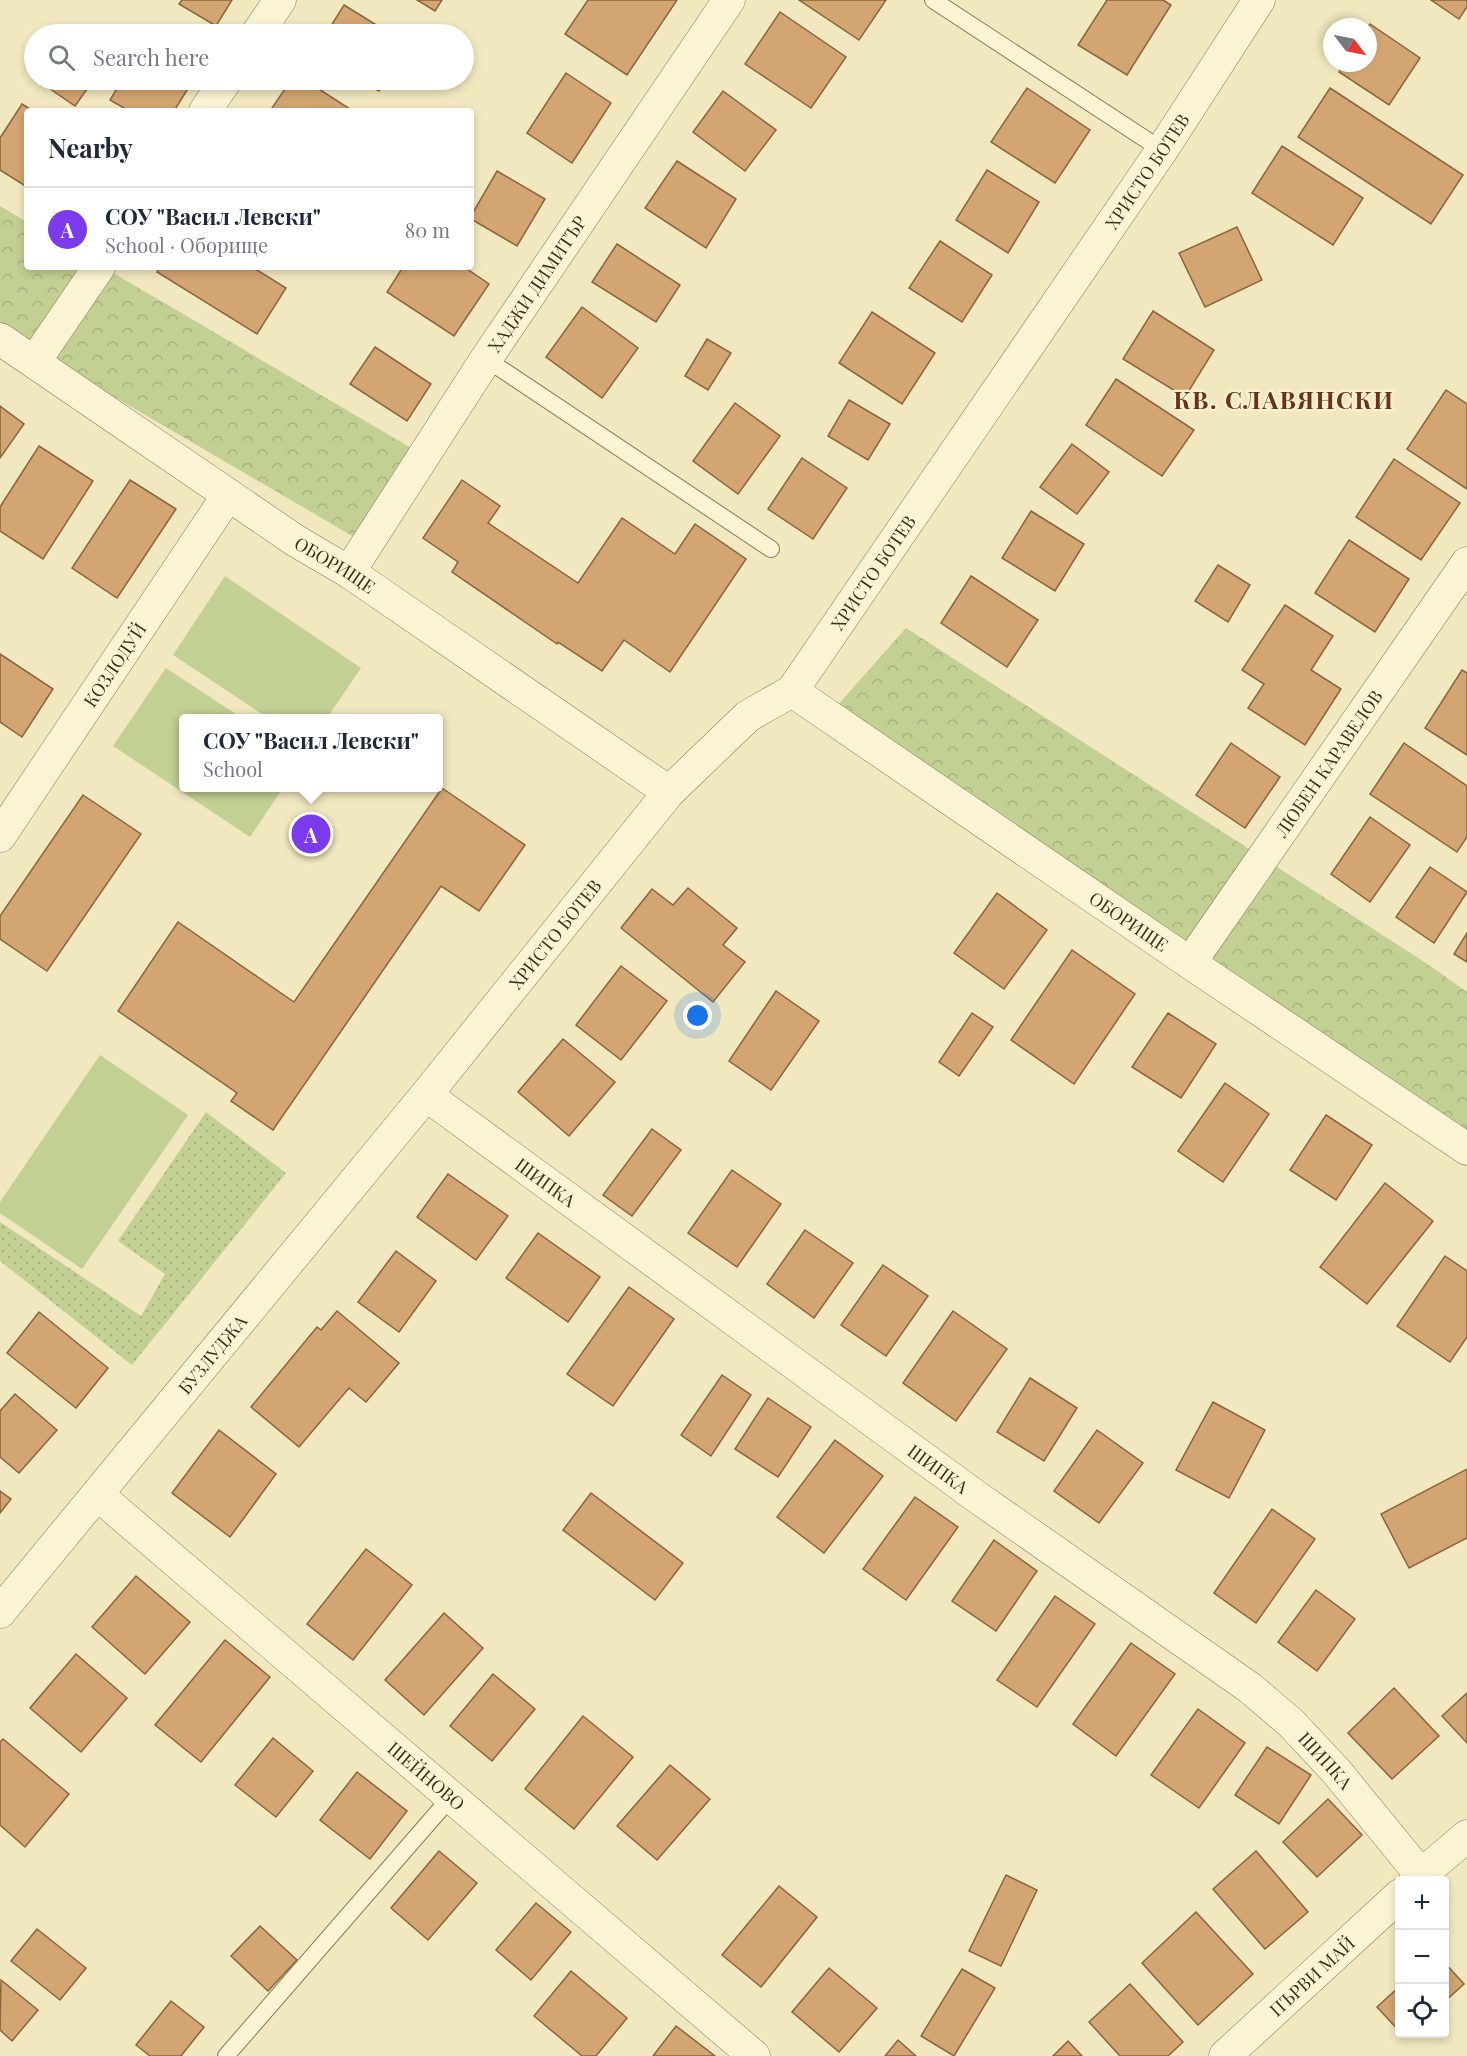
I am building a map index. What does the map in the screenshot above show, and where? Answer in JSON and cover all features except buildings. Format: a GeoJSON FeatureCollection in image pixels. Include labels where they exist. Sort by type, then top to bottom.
{"type":"FeatureCollection","features":[{"type":"Feature","properties":{"kind":"street"},"geometry":{"type":"LineString","coordinates":[[264,24],[280,0]]}},
{"type":"Feature","properties":{"kind":"street","name":"ХАДЖИ ДИМИТЪР"},"geometry":{"type":"LineString","coordinates":[[349,572],[486,359],[729,0]]}},
{"type":"Feature","properties":{"kind":"street","name":"ХРИСТО БОТЕВ"},"geometry":{"type":"LineString","coordinates":[[426,1095],[669,792],[748,716],[792,692],[1162,150],[1259,0]]}},
{"type":"Feature","properties":{"kind":"street"},"geometry":{"type":"LineString","coordinates":[[207,108],[219,90]]}},
{"type":"Feature","properties":{"kind":"street"},"geometry":{"type":"LineString","coordinates":[[35,361],[97,270]]}},
{"type":"Feature","properties":{"kind":"street","name":"ОБОРИЩЕ"},"geometry":{"type":"LineString","coordinates":[[0,339],[296,541],[349,572],[669,792]]}},
{"type":"Feature","properties":{"kind":"street","name":"КОЗЛОДУЙ"},"geometry":{"type":"LineString","coordinates":[[0,836],[228,495]]}},
{"type":"Feature","properties":{"kind":"street","name":"ЛЮБЕН КАРАВЕЛОВ"},"geometry":{"type":"LineString","coordinates":[[1190,963],[1467,563]]}},
{"type":"Feature","properties":{"kind":"street","name":"ОБОРИЩЕ"},"geometry":{"type":"LineString","coordinates":[[792,692],[1467,1149]]}},
{"type":"Feature","properties":{"kind":"street","name":"БУЗЛУДЖА"},"geometry":{"type":"LineString","coordinates":[[0,1612],[426,1095]]}},
{"type":"Feature","properties":{"kind":"street","name":"ШИПКА"},"geometry":{"type":"LineString","coordinates":[[426,1095],[977,1497],[1250,1688],[1291,1723],[1336,1771],[1407,1876]]}},
{"type":"Feature","properties":{"kind":"street","name":"ШЕЙНОВО"},"geometry":{"type":"LineString","coordinates":[[98,1495],[754,2056]]}},
{"type":"Feature","properties":{"kind":"street","name":"ПЪРВИ МАЙ"},"geometry":{"type":"LineString","coordinates":[[1421,1876],[1467,1836]]}},
{"type":"Feature","properties":{"kind":"street","name":"ПЪРВИ МАЙ"},"geometry":{"type":"LineString","coordinates":[[1225,2056],[1395,1900]]}},
{"type":"Feature","properties":{"kind":"lane"},"geometry":{"type":"LineString","coordinates":[[933,0],[1162,150]]}},
{"type":"Feature","properties":{"kind":"lane"},"geometry":{"type":"LineString","coordinates":[[486,359],[771,549]]}},
{"type":"Feature","properties":{"kind":"lane"},"geometry":{"type":"LineString","coordinates":[[226,2056],[451,1797]]}},
{"type":"Feature","properties":{"kind":"green space"},"geometry":{"type":"Polygon","coordinates":[[[0,206],[24,220],[24,270],[108,270],[413,449],[354,537],[0,330],[0,206]]]}},
{"type":"Feature","properties":{"kind":"green space"},"geometry":{"type":"Polygon","coordinates":[[[225,576],[361,668],[330,714],[262,714],[173,655],[225,576]]]}},
{"type":"Feature","properties":{"kind":"green space"},"geometry":{"type":"Polygon","coordinates":[[[906,628],[1426,963],[1467,992],[1467,1150],[828,716],[906,628]]]}},
{"type":"Feature","properties":{"kind":"green space"},"geometry":{"type":"Polygon","coordinates":[[[166,668],[236,714],[179,714],[179,790],[113,746],[166,668]]]}},
{"type":"Feature","properties":{"kind":"green space"},"geometry":{"type":"Polygon","coordinates":[[[182,792],[280,792],[250,837],[182,792]]]}},
{"type":"Feature","properties":{"kind":"green space"},"geometry":{"type":"Polygon","coordinates":[[[100,1055],[188,1115],[82,1269],[0,1213],[0,1202],[100,1055]]]}},
{"type":"Feature","properties":{"kind":"green space"},"geometry":{"type":"Polygon","coordinates":[[[206,1112],[286,1173],[132,1365],[0,1261],[0,1222],[141,1316],[165,1274],[118,1241],[206,1112]]]}},
{"type":"Feature","properties":{"kind":"place","name":"СОУ \"Васил Левски\""},"geometry":{"type":"Point","coordinates":[311,834]}},
{"type":"Feature","properties":{"kind":"district","name":"КВ. СЛАВЯНСКИ"},"geometry":{"type":"Point","coordinates":[1284,399]}}]}
